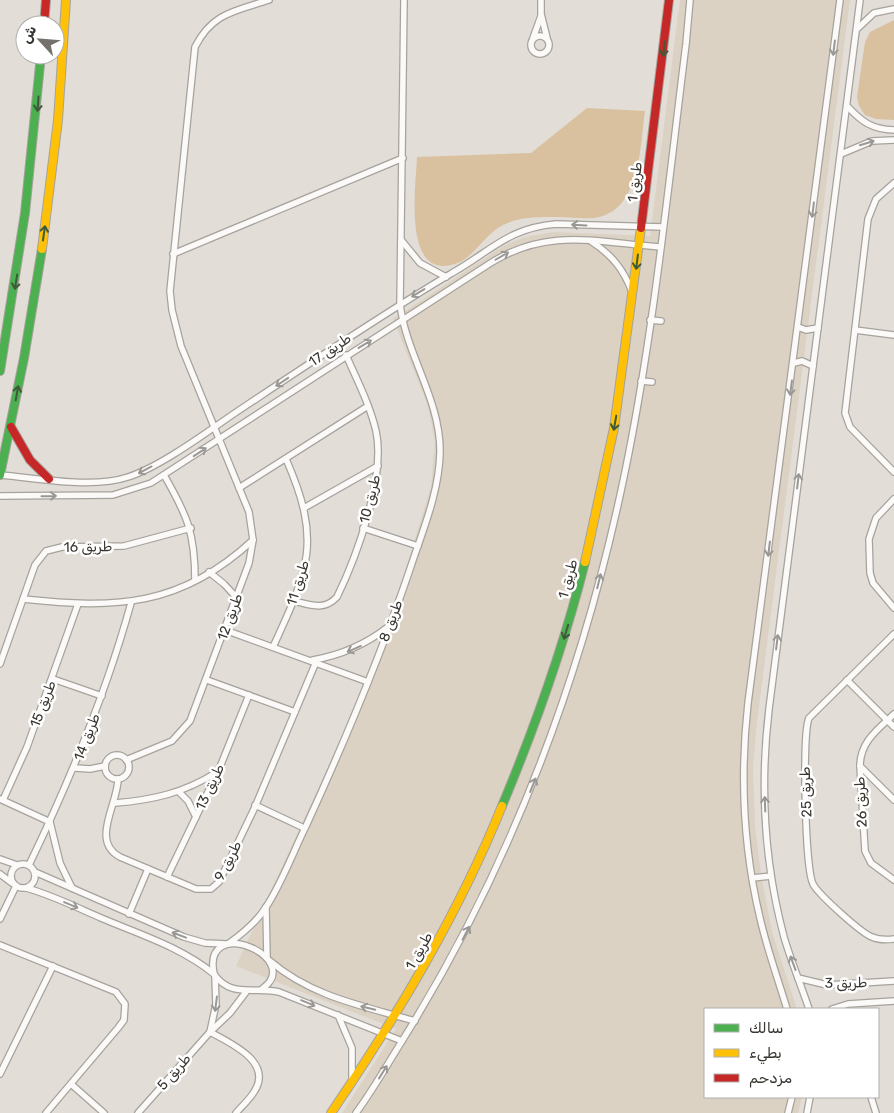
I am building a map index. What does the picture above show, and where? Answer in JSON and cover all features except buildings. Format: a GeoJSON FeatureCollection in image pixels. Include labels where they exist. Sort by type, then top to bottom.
{"type":"FeatureCollection","features":[{"type":"Feature","properties":{"kind":"street"},"geometry":{"type":"LineString","coordinates":[[45,15],[46,0]]}},
{"type":"Feature","properties":{"kind":"street"},"geometry":{"type":"LineString","coordinates":[[0,475],[33,303],[49,191],[63,62],[66,0]]}},
{"type":"Feature","properties":{"kind":"street","name":"طريق 12"},"geometry":{"type":"LineString","coordinates":[[126,760],[160,748],[182,732],[190,721],[207,680],[249,563],[253,540],[249,512],[175,328],[170,291],[195,47],[208,25],[219,17],[269,0]]}},
{"type":"Feature","properties":{"kind":"street","name":"طريق 8"},"geometry":{"type":"LineString","coordinates":[[227,944],[245,931],[266,907],[304,828],[368,682],[390,626],[418,546],[437,478],[439,436],[430,397],[402,322],[400,304],[404,0]]}},
{"type":"Feature","properties":{"kind":"street"},"geometry":{"type":"LineString","coordinates":[[541,0],[541,14],[547,38],[550,42],[548,50],[539,54],[531,47],[541,14]]}},
{"type":"Feature","properties":{"kind":"street","name":"طريق 1"},"geometry":{"type":"LineString","coordinates":[[331,1113],[396,1015],[431,957],[479,863],[522,761],[556,665],[600,504],[616,413],[642,226],[669,0]]}},
{"type":"Feature","properties":{"kind":"street"},"geometry":{"type":"LineString","coordinates":[[356,1113],[415,1021],[454,955],[490,885],[534,783],[560,714],[587,627],[616,515],[641,381],[660,247],[690,0]]}},
{"type":"Feature","properties":{"kind":"street"},"geometry":{"type":"LineString","coordinates":[[787,1008],[765,940],[752,878],[744,807],[746,720],[840,0]]}},
{"type":"Feature","properties":{"kind":"street"},"geometry":{"type":"LineString","coordinates":[[809,1008],[785,938],[771,876],[764,800],[767,724],[860,0]]}},
{"type":"Feature","properties":{"kind":"street"},"geometry":{"type":"LineString","coordinates":[[857,29],[874,13],[894,9]]}},
{"type":"Feature","properties":{"kind":"street"},"geometry":{"type":"LineString","coordinates":[[533,39],[540,35],[547,38]]}},
{"type":"Feature","properties":{"kind":"street"},"geometry":{"type":"LineString","coordinates":[[0,371],[22,243],[36,134],[40,65]]}},
{"type":"Feature","properties":{"kind":"street"},"geometry":{"type":"LineString","coordinates":[[847,106],[860,121],[872,128],[894,130]]}},
{"type":"Feature","properties":{"kind":"street"},"geometry":{"type":"LineString","coordinates":[[841,154],[866,143],[894,140]]}},
{"type":"Feature","properties":{"kind":"street"},"geometry":{"type":"LineString","coordinates":[[173,254],[403,158]]}},
{"type":"Feature","properties":{"kind":"street"},"geometry":{"type":"LineString","coordinates":[[894,183],[876,199],[869,214],[846,417],[853,430],[894,472]]}},
{"type":"Feature","properties":{"kind":"street","name":"طريق 17"},"geometry":{"type":"LineString","coordinates":[[0,475],[98,482],[128,477],[149,468],[214,427],[500,240],[527,228],[556,224],[662,227]]}},
{"type":"Feature","properties":{"kind":"street","name":"طريق 17"},"geometry":{"type":"LineString","coordinates":[[0,496],[113,495],[139,489],[219,440],[346,355],[402,322],[504,254],[520,247],[554,239],[660,247]]}},
{"type":"Feature","properties":{"kind":"street"},"geometry":{"type":"LineString","coordinates":[[402,240],[420,263],[446,277]]}},
{"type":"Feature","properties":{"kind":"street"},"geometry":{"type":"LineString","coordinates":[[590,241],[612,258],[621,269],[633,294]]}},
{"type":"Feature","properties":{"kind":"street"},"geometry":{"type":"LineString","coordinates":[[650,320],[661,321]]}},
{"type":"Feature","properties":{"kind":"street"},"geometry":{"type":"LineString","coordinates":[[798,327],[806,330],[818,328]]}},
{"type":"Feature","properties":{"kind":"street"},"geometry":{"type":"LineString","coordinates":[[855,330],[894,335]]}},
{"type":"Feature","properties":{"kind":"street","name":"طريق 10"},"geometry":{"type":"LineString","coordinates":[[294,601],[317,607],[324,606],[337,598],[373,497],[378,466],[376,430],[346,355]]}},
{"type":"Feature","properties":{"kind":"street"},"geometry":{"type":"LineString","coordinates":[[794,363],[802,361],[813,366]]}},
{"type":"Feature","properties":{"kind":"street"},"geometry":{"type":"LineString","coordinates":[[641,381],[652,382]]}},
{"type":"Feature","properties":{"kind":"street"},"geometry":{"type":"LineString","coordinates":[[239,488],[368,406]]}},
{"type":"Feature","properties":{"kind":"street"},"geometry":{"type":"LineString","coordinates":[[10,426],[30,460],[49,479]]}},
{"type":"Feature","properties":{"kind":"street","name":"طريق 11"},"geometry":{"type":"LineString","coordinates":[[273,647],[294,601],[307,556],[307,525],[304,508],[300,491],[286,459]]}},
{"type":"Feature","properties":{"kind":"street"},"geometry":{"type":"LineString","coordinates":[[304,508],[378,466]]}},
{"type":"Feature","properties":{"kind":"street"},"geometry":{"type":"LineString","coordinates":[[164,475],[183,508],[191,528],[195,580]]}},
{"type":"Feature","properties":{"kind":"street"},"geometry":{"type":"LineString","coordinates":[[894,499],[876,518],[869,539],[870,573],[873,583],[894,608]]}},
{"type":"Feature","properties":{"kind":"street","name":"طريق 16"},"geometry":{"type":"LineString","coordinates":[[0,664],[39,557],[54,548],[124,546],[191,528]]}},
{"type":"Feature","properties":{"kind":"street"},"geometry":{"type":"LineString","coordinates":[[363,528],[418,546]]}},
{"type":"Feature","properties":{"kind":"street"},"geometry":{"type":"LineString","coordinates":[[23,600],[78,604],[131,603],[164,594],[195,580],[232,558],[253,540]]}},
{"type":"Feature","properties":{"kind":"street"},"geometry":{"type":"LineString","coordinates":[[209,572],[237,598]]}},
{"type":"Feature","properties":{"kind":"street","name":"طريق 14"},"geometry":{"type":"LineString","coordinates":[[29,866],[75,768],[102,696],[131,603]]}},
{"type":"Feature","properties":{"kind":"street","name":"طريق 15"},"geometry":{"type":"LineString","coordinates":[[2,800],[20,765],[53,678],[78,604]]}},
{"type":"Feature","properties":{"kind":"street"},"geometry":{"type":"LineString","coordinates":[[314,662],[361,645],[390,626]]}},
{"type":"Feature","properties":{"kind":"street"},"geometry":{"type":"LineString","coordinates":[[225,630],[368,682]]}},
{"type":"Feature","properties":{"kind":"street","name":"طريق 25"},"geometry":{"type":"LineString","coordinates":[[894,634],[813,713],[805,729],[806,800],[811,879],[820,894],[868,936],[880,940],[894,939]]}},
{"type":"Feature","properties":{"kind":"street","name":"طريق 9"},"geometry":{"type":"LineString","coordinates":[[118,779],[115,803],[106,830],[108,846],[115,855],[201,890],[216,886],[255,806],[314,662]]}},
{"type":"Feature","properties":{"kind":"street"},"geometry":{"type":"LineString","coordinates":[[53,678],[102,696]]}},
{"type":"Feature","properties":{"kind":"street"},"geometry":{"type":"LineString","coordinates":[[207,680],[295,712]]}},
{"type":"Feature","properties":{"kind":"street"},"geometry":{"type":"LineString","coordinates":[[847,680],[894,727]]}},
{"type":"Feature","properties":{"kind":"street","name":"طريق 13"},"geometry":{"type":"LineString","coordinates":[[167,877],[217,772],[249,696]]}},
{"type":"Feature","properties":{"kind":"street","name":"طريق 26"},"geometry":{"type":"LineString","coordinates":[[894,714],[866,743],[861,753],[860,766],[865,851],[872,863],[894,880]]}},
{"type":"Feature","properties":{"kind":"street"},"geometry":{"type":"LineString","coordinates":[[75,768],[90,769],[105,766],[109,759],[116,756],[126,760],[128,770],[124,776],[118,779],[110,777],[105,766]]}},
{"type":"Feature","properties":{"kind":"street"},"geometry":{"type":"LineString","coordinates":[[860,766],[894,800]]}},
{"type":"Feature","properties":{"kind":"street"},"geometry":{"type":"LineString","coordinates":[[115,803],[154,799],[179,792],[217,772]]}},
{"type":"Feature","properties":{"kind":"street"},"geometry":{"type":"LineString","coordinates":[[179,792],[192,806],[196,817]]}},
{"type":"Feature","properties":{"kind":"street"},"geometry":{"type":"LineString","coordinates":[[2,800],[50,822],[60,863],[72,888]]}},
{"type":"Feature","properties":{"kind":"street"},"geometry":{"type":"LineString","coordinates":[[255,806],[304,828]]}},
{"type":"Feature","properties":{"kind":"street"},"geometry":{"type":"LineString","coordinates":[[0,859],[17,865],[29,866],[35,872],[191,940],[250,946],[290,976],[317,991],[353,1004],[415,1021]]}},
{"type":"Feature","properties":{"kind":"street"},"geometry":{"type":"LineString","coordinates":[[0,919],[15,885],[11,872],[17,865]]}},
{"type":"Feature","properties":{"kind":"street"},"geometry":{"type":"LineString","coordinates":[[129,914],[148,869]]}},
{"type":"Feature","properties":{"kind":"street"},"geometry":{"type":"LineString","coordinates":[[26,888],[35,881],[35,872]]}},
{"type":"Feature","properties":{"kind":"street"},"geometry":{"type":"LineString","coordinates":[[0,874],[15,885],[51,896],[172,948],[198,962],[228,988],[246,992],[262,988],[287,994],[402,1041]]}},
{"type":"Feature","properties":{"kind":"street"},"geometry":{"type":"LineString","coordinates":[[752,878],[771,876]]}},
{"type":"Feature","properties":{"kind":"street","name":"طريق 8"},"geometry":{"type":"LineString","coordinates":[[266,907],[268,959]]}},
{"type":"Feature","properties":{"kind":"street"},"geometry":{"type":"LineString","coordinates":[[214,975],[213,961],[215,955],[227,944]]}},
{"type":"Feature","properties":{"kind":"street"},"geometry":{"type":"LineString","coordinates":[[0,945],[116,992],[125,1004],[124,1020],[46,1113]]}},
{"type":"Feature","properties":{"kind":"street"},"geometry":{"type":"LineString","coordinates":[[262,988],[272,976],[268,959]]}},
{"type":"Feature","properties":{"kind":"street"},"geometry":{"type":"LineString","coordinates":[[0,1074],[53,966]]}},
{"type":"Feature","properties":{"kind":"street","name":"طريق 5"},"geometry":{"type":"LineString","coordinates":[[210,1032],[216,1004],[214,975]]}},
{"type":"Feature","properties":{"kind":"street","name":"طريق 3"},"geometry":{"type":"LineString","coordinates":[[798,978],[828,985],[894,981]]}},
{"type":"Feature","properties":{"kind":"street","name":"طريق 5"},"geometry":{"type":"LineString","coordinates":[[138,1113],[210,1032],[230,1013],[246,992]]}},
{"type":"Feature","properties":{"kind":"street","name":"طريق 3"},"geometry":{"type":"LineString","coordinates":[[834,1008],[841,1005],[865,1006],[894,1001]]}},
{"type":"Feature","properties":{"kind":"street"},"geometry":{"type":"LineString","coordinates":[[338,1015],[352,1048],[351,1084]]}},
{"type":"Feature","properties":{"kind":"street"},"geometry":{"type":"LineString","coordinates":[[210,1032],[248,1055],[258,1074],[255,1092],[236,1113]]}},
{"type":"Feature","properties":{"kind":"street"},"geometry":{"type":"LineString","coordinates":[[70,1084],[104,1113]]}},
{"type":"Feature","properties":{"kind":"street"},"geometry":{"type":"LineString","coordinates":[[788,1113],[792,1098]]}},
{"type":"Feature","properties":{"kind":"street"},"geometry":{"type":"LineString","coordinates":[[807,1113],[810,1098]]}},
{"type":"Feature","properties":{"kind":"street"},"geometry":{"type":"LineString","coordinates":[[871,1098],[876,1113]]}},
{"type":"Feature","properties":{"kind":"street"},"geometry":{"type":"LineString","coordinates":[[363,1113],[364,1102]]}},
{"type":"Feature","properties":{"kind":"shaded area"},"geometry":{"type":"Polygon","coordinates":[[[680,0],[850,0],[757,722],[753,766],[755,827],[761,874],[772,932],[797,1008],[704,1008],[704,1098],[802,1098],[798,1113],[342,1113],[396,1029],[236,966],[348,724],[401,584],[431,487],[435,441],[427,403],[393,319],[505,245],[525,237],[554,232],[650,236],[680,0]]]}},
{"type":"Feature","properties":{"kind":"shaded area"},"geometry":{"type":"Polygon","coordinates":[[[894,20],[894,120],[876,119],[865,115],[859,106],[857,97],[865,42],[870,32],[894,20]]]}},
{"type":"Feature","properties":{"kind":"shaded area"},"geometry":{"type":"Polygon","coordinates":[[[587,108],[645,111],[635,175],[629,191],[621,204],[609,213],[594,218],[538,217],[516,220],[497,228],[470,255],[460,262],[441,266],[428,260],[420,247],[416,230],[415,189],[417,157],[531,153],[587,108]]]}},
{"type":"Feature","properties":{"kind":"traffic: fast"},"geometry":{"type":"LineString","coordinates":[[0,371],[25,213],[40,65]]}},
{"type":"Feature","properties":{"kind":"traffic: fast"},"geometry":{"type":"LineString","coordinates":[[0,475],[24,358],[42,249]]}},
{"type":"Feature","properties":{"kind":"traffic: fast"},"geometry":{"type":"LineString","coordinates":[[502,806],[548,686],[585,562]]}},
{"type":"Feature","properties":{"kind":"traffic: slow"},"geometry":{"type":"LineString","coordinates":[[42,249],[58,120],[66,0]]}},
{"type":"Feature","properties":{"kind":"traffic: slow"},"geometry":{"type":"LineString","coordinates":[[585,562],[614,428],[641,228]]}},
{"type":"Feature","properties":{"kind":"traffic: slow"},"geometry":{"type":"LineString","coordinates":[[331,1113],[403,1002],[425,964],[466,886],[502,806]]}},
{"type":"Feature","properties":{"kind":"traffic: jam"},"geometry":{"type":"LineString","coordinates":[[45,15],[46,0]]}},
{"type":"Feature","properties":{"kind":"traffic: jam"},"geometry":{"type":"LineString","coordinates":[[641,228],[669,0]]}},
{"type":"Feature","properties":{"kind":"traffic: jam"},"geometry":{"type":"LineString","coordinates":[[11,427],[30,460],[49,479]]}}]}
